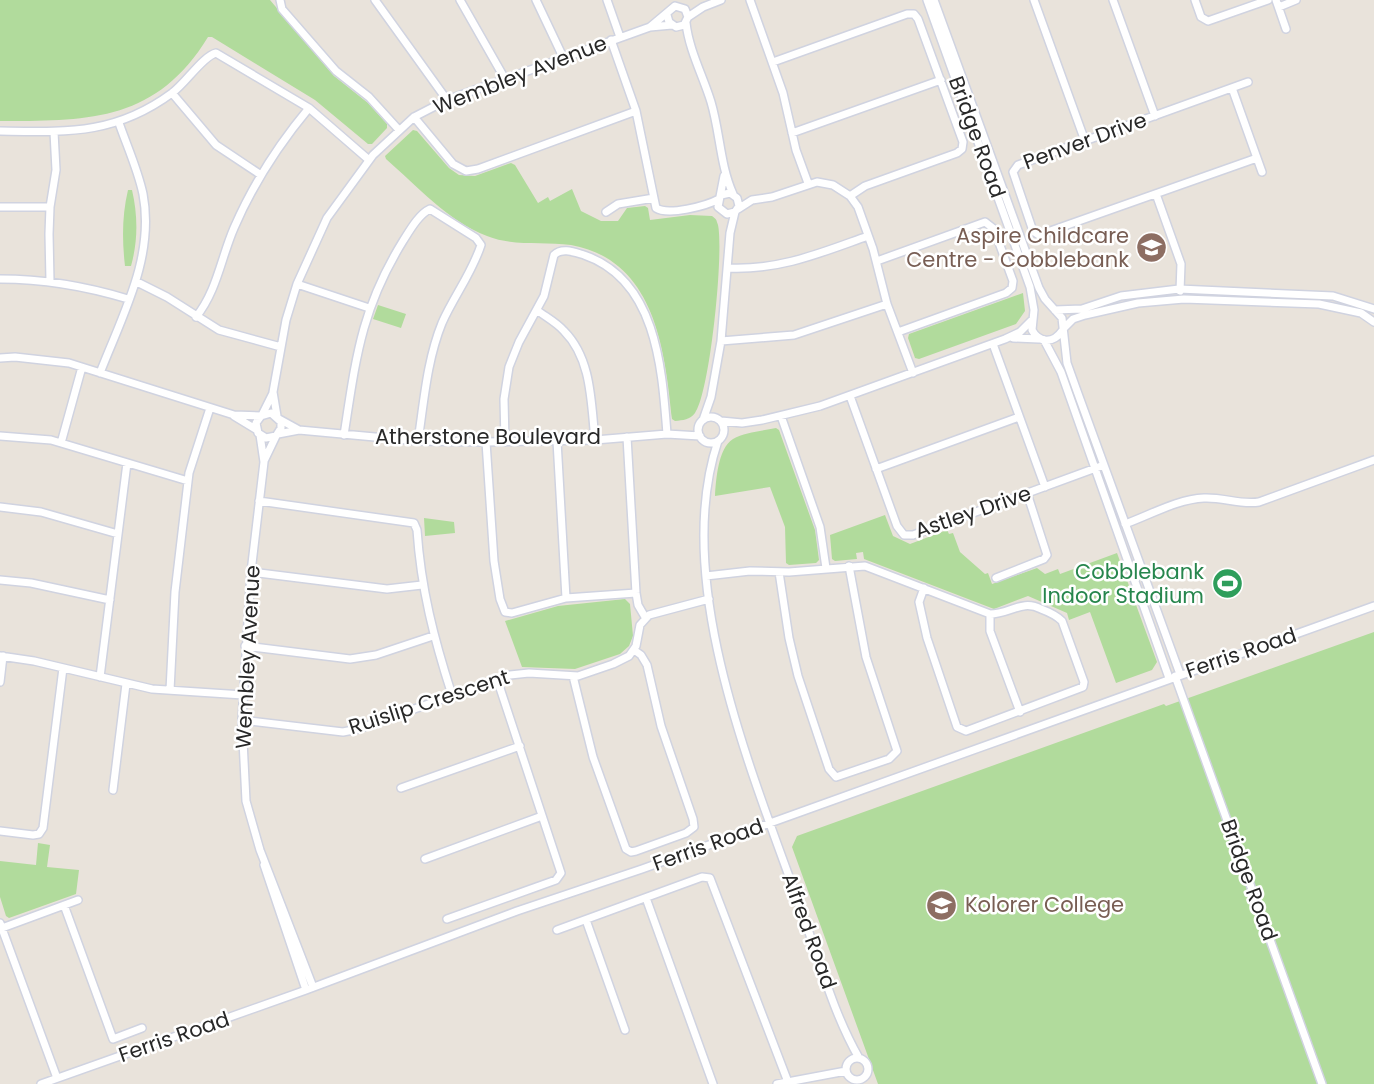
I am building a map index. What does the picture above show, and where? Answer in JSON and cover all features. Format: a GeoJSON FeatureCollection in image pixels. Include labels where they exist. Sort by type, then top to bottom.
{"type":"FeatureCollection","features":[{"type":"Feature","properties":{"kind":"street"},"geometry":{"type":"LineString","coordinates":[[280,0],[282,9],[335,71],[369,97],[399,130]]}},
{"type":"Feature","properties":{"kind":"street"},"geometry":{"type":"LineString","coordinates":[[375,0],[447,100]]}},
{"type":"Feature","properties":{"kind":"street"},"geometry":{"type":"LineString","coordinates":[[460,0],[505,79]]}},
{"type":"Feature","properties":{"kind":"street"},"geometry":{"type":"LineString","coordinates":[[536,0],[563,57]]}},
{"type":"Feature","properties":{"kind":"street"},"geometry":{"type":"LineString","coordinates":[[607,0],[620,37]]}},
{"type":"Feature","properties":{"kind":"street"},"geometry":{"type":"LineString","coordinates":[[669,0],[668,13],[674,26],[691,45]]}},
{"type":"Feature","properties":{"kind":"street"},"geometry":{"type":"LineString","coordinates":[[687,20],[703,7],[721,0]]}},
{"type":"Feature","properties":{"kind":"street"},"geometry":{"type":"LineString","coordinates":[[750,0],[773,62],[808,184]]}},
{"type":"Feature","properties":{"kind":"street","name":"Bridge Road"},"geometry":{"type":"LineString","coordinates":[[927,0],[1030,287],[1033,318]]}},
{"type":"Feature","properties":{"kind":"street","name":"Bridge Road"},"geometry":{"type":"LineString","coordinates":[[934,0],[1039,288],[1054,309]]}},
{"type":"Feature","properties":{"kind":"street"},"geometry":{"type":"LineString","coordinates":[[1034,0],[1085,141]]}},
{"type":"Feature","properties":{"kind":"street"},"geometry":{"type":"LineString","coordinates":[[1113,0],[1155,116]]}},
{"type":"Feature","properties":{"kind":"street"},"geometry":{"type":"LineString","coordinates":[[1195,0],[1201,17],[1208,21],[1268,0]]}},
{"type":"Feature","properties":{"kind":"street"},"geometry":{"type":"LineString","coordinates":[[1286,29],[1278,3],[1296,0]]}},
{"type":"Feature","properties":{"kind":"street"},"geometry":{"type":"LineString","coordinates":[[680,4],[703,7]]}},
{"type":"Feature","properties":{"kind":"street"},"geometry":{"type":"LineString","coordinates":[[680,4],[711,104],[725,174],[739,203],[730,233],[721,341],[711,397],[701,423],[710,460]]}},
{"type":"Feature","properties":{"kind":"street","name":"Wembley Avenue"},"geometry":{"type":"LineString","coordinates":[[650,27],[672,7],[680,4]]}},
{"type":"Feature","properties":{"kind":"street"},"geometry":{"type":"LineString","coordinates":[[773,62],[911,13],[918,19],[963,142],[962,149],[865,187],[850,196]]}},
{"type":"Feature","properties":{"kind":"street","name":"Wembley Avenue"},"geometry":{"type":"LineString","coordinates":[[261,416],[273,393],[297,284],[327,218],[369,160],[399,130],[414,117],[447,100],[650,27],[674,26],[687,20]]}},
{"type":"Feature","properties":{"kind":"street"},"geometry":{"type":"LineString","coordinates":[[611,40],[636,111],[656,208],[661,211],[701,207],[723,212],[736,210],[752,200],[772,197],[808,184],[827,183],[841,189],[858,207],[877,261],[887,304],[913,373]]}},
{"type":"Feature","properties":{"kind":"street"},"geometry":{"type":"LineString","coordinates":[[0,131],[86,130],[119,123],[148,110],[172,93],[208,57],[216,53],[309,108],[369,160]]}},
{"type":"Feature","properties":{"kind":"street"},"geometry":{"type":"LineString","coordinates":[[792,133],[941,80]]}},
{"type":"Feature","properties":{"kind":"street","name":"Penver Drive"},"geometry":{"type":"LineString","coordinates":[[1248,82],[1013,169],[1036,235],[1257,158]]}},
{"type":"Feature","properties":{"kind":"street"},"geometry":{"type":"LineString","coordinates":[[1232,88],[1262,172]]}},
{"type":"Feature","properties":{"kind":"street"},"geometry":{"type":"LineString","coordinates":[[172,93],[216,145],[261,175]]}},
{"type":"Feature","properties":{"kind":"street"},"geometry":{"type":"LineString","coordinates":[[196,317],[210,297],[234,229],[261,175],[282,142],[309,108]]}},
{"type":"Feature","properties":{"kind":"street"},"geometry":{"type":"LineString","coordinates":[[414,117],[453,164],[466,171],[478,169],[636,111]]}},
{"type":"Feature","properties":{"kind":"street"},"geometry":{"type":"LineString","coordinates":[[100,373],[136,282],[145,242],[145,213],[139,178],[119,123]]}},
{"type":"Feature","properties":{"kind":"street"},"geometry":{"type":"LineString","coordinates":[[50,281],[50,207],[56,170],[54,132]]}},
{"type":"Feature","properties":{"kind":"street"},"geometry":{"type":"LineString","coordinates":[[725,174],[718,207],[723,212],[730,233]]}},
{"type":"Feature","properties":{"kind":"street"},"geometry":{"type":"LineString","coordinates":[[701,207],[727,193],[752,200]]}},
{"type":"Feature","properties":{"kind":"street"},"geometry":{"type":"LineString","coordinates":[[1156,194],[1181,264],[1180,299]]}},
{"type":"Feature","properties":{"kind":"street"},"geometry":{"type":"LineString","coordinates":[[606,212],[618,204],[654,198]]}},
{"type":"Feature","properties":{"kind":"street"},"geometry":{"type":"LineString","coordinates":[[0,206],[50,207]]}},
{"type":"Feature","properties":{"kind":"street"},"geometry":{"type":"LineString","coordinates":[[344,435],[358,347],[369,309],[407,234],[427,210],[434,209],[480,242],[472,270],[450,307],[435,345],[418,441]]}},
{"type":"Feature","properties":{"kind":"street"},"geometry":{"type":"LineString","coordinates":[[877,261],[985,222],[994,229],[1013,281],[1012,288],[1006,293],[898,332]]}},
{"type":"Feature","properties":{"kind":"street"},"geometry":{"type":"LineString","coordinates":[[729,268],[764,267],[796,262],[868,236]]}},
{"type":"Feature","properties":{"kind":"street"},"geometry":{"type":"LineString","coordinates":[[505,442],[504,398],[509,367],[519,342],[538,311],[548,286],[554,255],[559,250],[599,261],[622,278],[637,298],[657,348],[667,434]]}},
{"type":"Feature","properties":{"kind":"street"},"geometry":{"type":"LineString","coordinates":[[0,279],[50,281],[83,286],[128,299]]}},
{"type":"Feature","properties":{"kind":"street"},"geometry":{"type":"LineString","coordinates":[[136,282],[167,297],[219,330],[281,347]]}},
{"type":"Feature","properties":{"kind":"street"},"geometry":{"type":"LineString","coordinates":[[297,284],[369,309]]}},
{"type":"Feature","properties":{"kind":"street"},"geometry":{"type":"LineString","coordinates":[[701,423],[708,417],[742,423],[781,416],[850,396],[1005,339],[1023,330],[1045,308],[1082,309],[1121,296],[1181,289],[1333,296],[1374,309]]}},
{"type":"Feature","properties":{"kind":"street"},"geometry":{"type":"LineString","coordinates":[[1300,303],[1301,294]]}},
{"type":"Feature","properties":{"kind":"street"},"geometry":{"type":"LineString","coordinates":[[1005,339],[1056,338],[1073,319],[1085,315],[1138,303],[1180,299],[1341,307],[1361,313],[1374,322]]}},
{"type":"Feature","properties":{"kind":"street"},"geometry":{"type":"LineString","coordinates":[[721,341],[794,335],[887,304]]}},
{"type":"Feature","properties":{"kind":"street"},"geometry":{"type":"LineString","coordinates":[[1054,309],[1062,318],[1063,330]]}},
{"type":"Feature","properties":{"kind":"street"},"geometry":{"type":"LineString","coordinates":[[538,311],[564,331],[582,359],[588,380],[595,440]]}},
{"type":"Feature","properties":{"kind":"street"},"geometry":{"type":"LineString","coordinates":[[1033,318],[1034,334],[1043,340]]}},
{"type":"Feature","properties":{"kind":"street","name":"Bridge Road"},"geometry":{"type":"LineString","coordinates":[[1063,330],[1068,363],[1100,467],[1322,1084]]}},
{"type":"Feature","properties":{"kind":"street","name":"Bridge Road"},"geometry":{"type":"LineString","coordinates":[[1043,340],[1061,372],[1125,524],[1175,676]]}},
{"type":"Feature","properties":{"kind":"street"},"geometry":{"type":"LineString","coordinates":[[993,344],[1045,487]]}},
{"type":"Feature","properties":{"kind":"street"},"geometry":{"type":"LineString","coordinates":[[0,358],[61,362],[82,367],[234,415],[261,416],[271,413],[278,417],[281,428],[277,435],[266,438],[234,415]]}},
{"type":"Feature","properties":{"kind":"street"},"geometry":{"type":"LineString","coordinates":[[61,443],[82,367]]}},
{"type":"Feature","properties":{"kind":"street","name":"Wembley Avenue"},"geometry":{"type":"LineString","coordinates":[[273,393],[278,417]]}},
{"type":"Feature","properties":{"kind":"street","name":"Astley Drive"},"geometry":{"type":"LineString","coordinates":[[850,396],[899,530],[908,536],[1100,467]]}},
{"type":"Feature","properties":{"kind":"street"},"geometry":{"type":"LineString","coordinates":[[710,460],[724,427],[711,397]]}},
{"type":"Feature","properties":{"kind":"street"},"geometry":{"type":"LineString","coordinates":[[170,690],[176,592],[188,481],[210,408]]}},
{"type":"Feature","properties":{"kind":"street"},"geometry":{"type":"LineString","coordinates":[[258,433],[256,423],[261,416]]}},
{"type":"Feature","properties":{"kind":"street"},"geometry":{"type":"LineString","coordinates":[[781,416],[820,527],[826,568]]}},
{"type":"Feature","properties":{"kind":"street","name":"Atherstone Boulevard"},"geometry":{"type":"LineString","coordinates":[[278,417],[299,430]]}},
{"type":"Feature","properties":{"kind":"street"},"geometry":{"type":"LineString","coordinates":[[876,469],[1019,417]]}},
{"type":"Feature","properties":{"kind":"street","name":"Atherstone Boulevard"},"geometry":{"type":"LineString","coordinates":[[677,434],[701,423]]}},
{"type":"Feature","properties":{"kind":"street"},"geometry":{"type":"LineString","coordinates":[[703,439],[720,438],[742,423]]}},
{"type":"Feature","properties":{"kind":"street","name":"Atherstone Boulevard"},"geometry":{"type":"LineString","coordinates":[[277,435],[299,430],[418,441],[556,442],[667,434],[703,439]]}},
{"type":"Feature","properties":{"kind":"street","name":"Wembley Avenue"},"geometry":{"type":"LineString","coordinates":[[258,433],[264,462]]}},
{"type":"Feature","properties":{"kind":"street","name":"Wembley Avenue"},"geometry":{"type":"LineString","coordinates":[[277,435],[264,462],[251,572],[242,720],[246,801],[260,850],[309,989]]}},
{"type":"Feature","properties":{"kind":"street"},"geometry":{"type":"LineString","coordinates":[[0,436],[40,438],[61,443],[188,481]]}},
{"type":"Feature","properties":{"kind":"street"},"geometry":{"type":"LineString","coordinates":[[627,437],[636,593],[638,605],[645,617]]}},
{"type":"Feature","properties":{"kind":"street"},"geometry":{"type":"LineString","coordinates":[[486,442],[494,561],[503,609],[508,614],[566,598],[636,593]]}},
{"type":"Feature","properties":{"kind":"street"},"geometry":{"type":"LineString","coordinates":[[556,442],[566,598]]}},
{"type":"Feature","properties":{"kind":"street","name":"Alfred Road"},"geometry":{"type":"LineString","coordinates":[[710,460],[705,512],[706,576],[727,692],[770,822],[849,1040],[859,1058]]}},
{"type":"Feature","properties":{"kind":"street"},"geometry":{"type":"LineString","coordinates":[[1125,524],[1199,498],[1259,502],[1374,460]]}},
{"type":"Feature","properties":{"kind":"street"},"geometry":{"type":"LineString","coordinates":[[100,677],[127,463]]}},
{"type":"Feature","properties":{"kind":"street"},"geometry":{"type":"LineString","coordinates":[[996,578],[1041,561],[1048,555],[1027,493]]}},
{"type":"Feature","properties":{"kind":"street"},"geometry":{"type":"LineString","coordinates":[[259,501],[412,522],[417,530],[422,585],[433,636],[452,695]]}},
{"type":"Feature","properties":{"kind":"street"},"geometry":{"type":"LineString","coordinates":[[0,507],[41,512],[118,534]]}},
{"type":"Feature","properties":{"kind":"street"},"geometry":{"type":"LineString","coordinates":[[779,572],[798,676],[829,769],[836,777],[889,759],[897,751],[866,657],[849,566]]}},
{"type":"Feature","properties":{"kind":"street"},"geometry":{"type":"LineString","coordinates":[[706,576],[750,571],[779,572],[865,566],[924,588],[990,614],[1031,604],[1056,616],[1064,626],[1083,687],[966,731],[958,729],[927,638],[919,602],[924,588]]}},
{"type":"Feature","properties":{"kind":"street"},"geometry":{"type":"LineString","coordinates":[[251,572],[387,589],[422,585]]}},
{"type":"Feature","properties":{"kind":"street"},"geometry":{"type":"LineString","coordinates":[[0,580],[43,585],[110,600]]}},
{"type":"Feature","properties":{"kind":"street"},"geometry":{"type":"LineString","coordinates":[[573,676],[593,757],[626,849],[636,851],[685,833],[694,827],[694,820],[662,726],[647,665],[634,650],[640,625],[645,617],[709,599]]}},
{"type":"Feature","properties":{"kind":"street","name":"Ferris Road"},"geometry":{"type":"LineString","coordinates":[[41,1084],[309,989],[517,911],[642,869],[1374,606]]}},
{"type":"Feature","properties":{"kind":"street"},"geometry":{"type":"LineString","coordinates":[[990,614],[990,631],[1020,712]]}},
{"type":"Feature","properties":{"kind":"street"},"geometry":{"type":"LineString","coordinates":[[245,646],[350,659],[376,655],[433,636]]}},
{"type":"Feature","properties":{"kind":"street","name":"Ruislip Crescent"},"geometry":{"type":"LineString","coordinates":[[242,720],[343,732],[518,673],[573,676],[587,674],[622,661],[634,650]]}},
{"type":"Feature","properties":{"kind":"street"},"geometry":{"type":"LineString","coordinates":[[0,682],[2,656],[152,689],[243,695]]}},
{"type":"Feature","properties":{"kind":"street"},"geometry":{"type":"LineString","coordinates":[[0,831],[33,835],[39,834],[43,828],[63,668]]}},
{"type":"Feature","properties":{"kind":"street"},"geometry":{"type":"LineString","coordinates":[[447,919],[559,878],[561,869],[497,679]]}},
{"type":"Feature","properties":{"kind":"street"},"geometry":{"type":"LineString","coordinates":[[113,790],[126,684]]}},
{"type":"Feature","properties":{"kind":"street"},"geometry":{"type":"LineString","coordinates":[[401,788],[520,746]]}},
{"type":"Feature","properties":{"kind":"street"},"geometry":{"type":"LineString","coordinates":[[425,859],[542,816]]}},
{"type":"Feature","properties":{"kind":"street"},"geometry":{"type":"LineString","coordinates":[[556,930],[702,877],[712,879],[788,1082]]}},
{"type":"Feature","properties":{"kind":"street"},"geometry":{"type":"LineString","coordinates":[[646,898],[713,1084]]}},
{"type":"Feature","properties":{"kind":"street"},"geometry":{"type":"LineString","coordinates":[[57,1078],[1,926],[78,900]]}},
{"type":"Feature","properties":{"kind":"street"},"geometry":{"type":"LineString","coordinates":[[64,905],[113,1039],[142,1028]]}},
{"type":"Feature","properties":{"kind":"street"},"geometry":{"type":"LineString","coordinates":[[586,920],[625,1030]]}},
{"type":"Feature","properties":{"kind":"street","name":"Alfred Road"},"geometry":{"type":"LineString","coordinates":[[849,1040],[849,1061]]}},
{"type":"Feature","properties":{"kind":"street"},"geometry":{"type":"LineString","coordinates":[[846,1071],[849,1061],[859,1058],[867,1064],[868,1084]]}},
{"type":"Feature","properties":{"kind":"street"},"geometry":{"type":"LineString","coordinates":[[777,1084],[846,1071]]}},
{"type":"Feature","properties":{"kind":"street"},"geometry":{"type":"LineString","coordinates":[[846,1071],[858,1082],[866,1075]]}},
{"type":"Feature","properties":{"kind":"green space"},"geometry":{"type":"Polygon","coordinates":[[[0,0],[270,0],[334,76],[368,103],[387,124],[387,128],[372,144],[368,144],[315,100],[212,37],[208,37],[188,65],[166,86],[143,101],[118,111],[62,120],[0,121],[0,0]]]}},
{"type":"Feature","properties":{"kind":"green space"},"geometry":{"type":"Polygon","coordinates":[[[413,130],[459,175],[475,176],[511,163],[515,165],[538,203],[548,197],[550,201],[572,189],[581,211],[601,221],[618,221],[627,208],[645,206],[648,208],[650,220],[690,215],[712,216],[716,219],[719,263],[714,322],[706,379],[701,400],[693,415],[684,420],[672,419],[659,338],[638,288],[621,269],[599,254],[571,245],[518,243],[498,239],[459,221],[386,159],[385,156],[413,130]]]}},
{"type":"Feature","properties":{"kind":"green space"},"geometry":{"type":"Polygon","coordinates":[[[128,190],[132,190],[136,228],[131,266],[125,266],[123,228],[128,190]]]}},
{"type":"Feature","properties":{"kind":"green space"},"geometry":{"type":"Polygon","coordinates":[[[1023,293],[1025,311],[1016,324],[919,359],[915,358],[909,334],[1023,293]]]}},
{"type":"Feature","properties":{"kind":"green space"},"geometry":{"type":"Polygon","coordinates":[[[378,305],[406,314],[401,328],[373,319],[378,305]]]}},
{"type":"Feature","properties":{"kind":"green space"},"geometry":{"type":"Polygon","coordinates":[[[776,428],[815,530],[819,560],[816,563],[786,563],[785,527],[770,487],[715,496],[719,465],[728,443],[743,435],[776,428]]]}},
{"type":"Feature","properties":{"kind":"green space"},"geometry":{"type":"Polygon","coordinates":[[[885,515],[893,536],[910,544],[947,530],[949,534],[953,533],[960,552],[985,574],[988,573],[992,584],[1037,568],[1045,574],[1058,569],[1060,574],[1117,553],[1157,662],[1152,670],[1116,683],[1090,612],[1069,620],[1067,613],[1028,596],[994,609],[864,559],[863,552],[856,553],[857,559],[832,559],[830,535],[885,515]]]}},
{"type":"Feature","properties":{"kind":"green space"},"geometry":{"type":"Polygon","coordinates":[[[424,518],[454,522],[455,533],[425,536],[424,518]]]}},
{"type":"Feature","properties":{"kind":"green space"},"geometry":{"type":"Polygon","coordinates":[[[625,599],[630,604],[633,636],[629,646],[620,654],[575,669],[522,667],[505,621],[558,606],[625,599]]]}},
{"type":"Feature","properties":{"kind":"green space"},"geometry":{"type":"Polygon","coordinates":[[[1374,632],[1374,1084],[878,1084],[792,847],[797,836],[1164,704],[1166,706],[1374,632]]]}},
{"type":"Feature","properties":{"kind":"green space"},"geometry":{"type":"Polygon","coordinates":[[[38,843],[50,845],[47,867],[79,870],[76,894],[9,918],[0,897],[0,861],[36,865],[38,843]]]}},
{"type":"Feature","properties":{"kind":"place","name":"Aspire Childcare Centre - Cobblebank"},"geometry":{"type":"Point","coordinates":[1152,248]}},
{"type":"Feature","properties":{"kind":"place","name":"Cobblebank Indoor Stadium"},"geometry":{"type":"Point","coordinates":[1227,584]}},
{"type":"Feature","properties":{"kind":"place","name":"Kolorer College"},"geometry":{"type":"Point","coordinates":[942,905]}}]}
